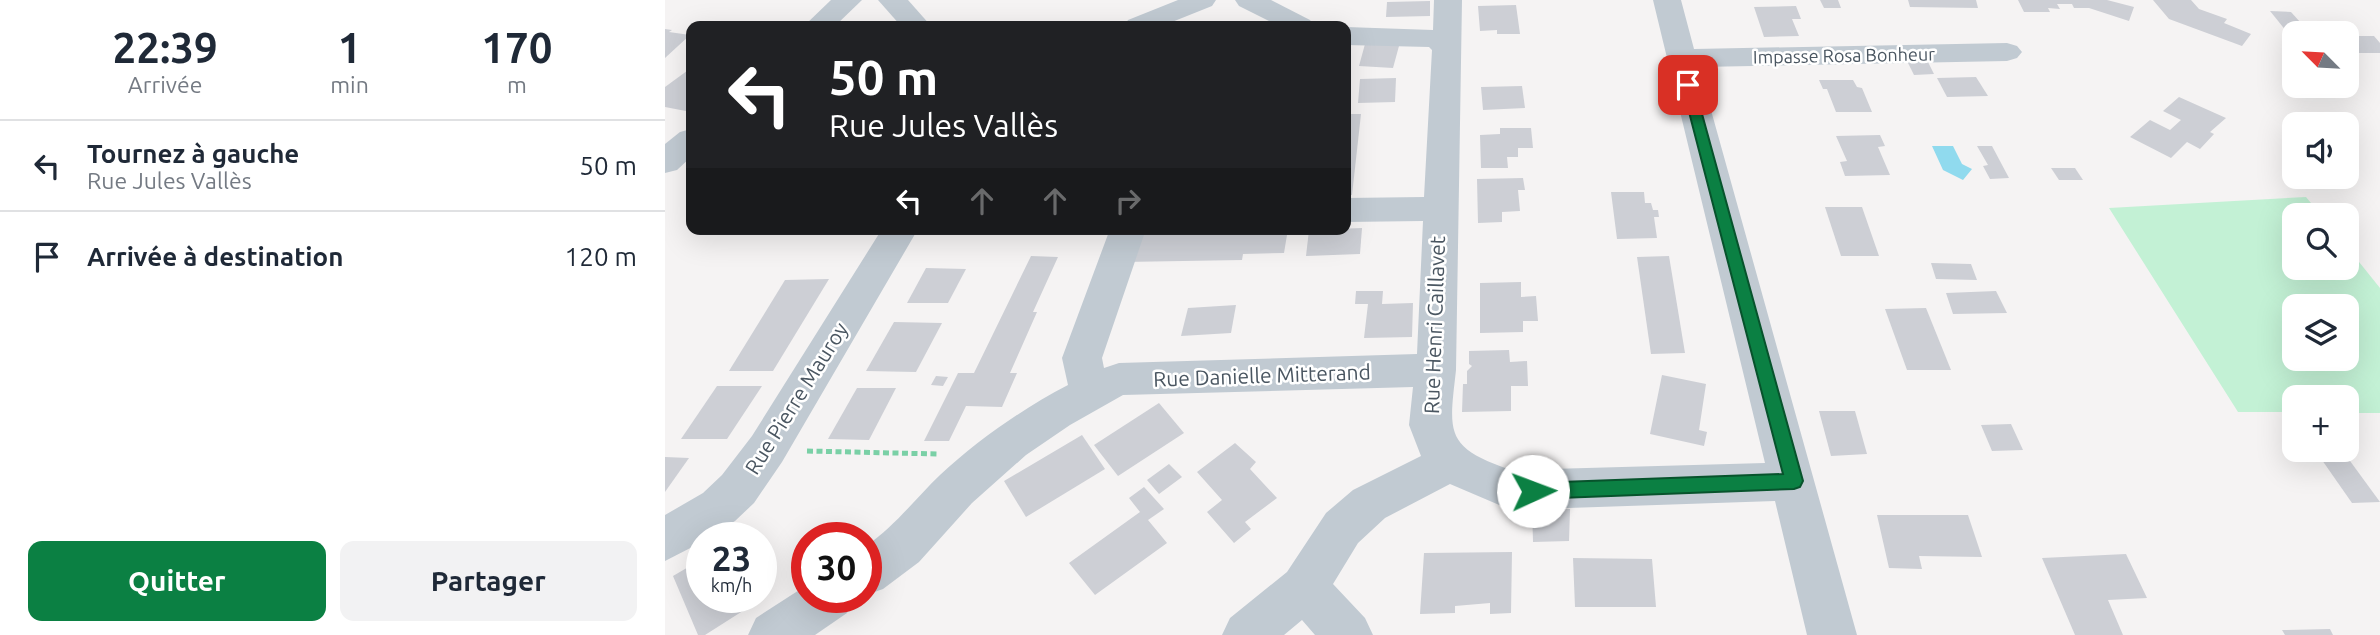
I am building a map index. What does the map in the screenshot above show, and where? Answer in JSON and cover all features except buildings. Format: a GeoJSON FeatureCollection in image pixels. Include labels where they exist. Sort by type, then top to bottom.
{"type":"FeatureCollection","features":[{"type":"Feature","properties":{"kind":"street"},"geometry":{"type":"LineString","coordinates":[[824,21],[848,0]]}},
{"type":"Feature","properties":{"kind":"street"},"geometry":{"type":"LineString","coordinates":[[892,0],[912,21]]}},
{"type":"Feature","properties":{"kind":"street"},"geometry":{"type":"LineString","coordinates":[[1150,21],[1202,0]]}},
{"type":"Feature","properties":{"kind":"street"},"geometry":{"type":"LineString","coordinates":[[1248,0],[1290,21]]}},
{"type":"Feature","properties":{"kind":"street","name":"Rue Henri Caillavet"},"geometry":{"type":"LineString","coordinates":[[1448,0],[1439,209],[1436,370],[1430,424],[1433,439],[1452,461],[1480,480],[1511,490],[1794,481]]}},
{"type":"Feature","properties":{"kind":"street"},"geometry":{"type":"LineString","coordinates":[[1667,0],[1832,635]]}},
{"type":"Feature","properties":{"kind":"street"},"geometry":{"type":"LineString","coordinates":[[1351,36],[1436,38],[1445,46]]}},
{"type":"Feature","properties":{"kind":"street","name":"Impasse Rosa Bonheur"},"geometry":{"type":"LineString","coordinates":[[1681,58],[2007,52]]}},
{"type":"Feature","properties":{"kind":"street"},"geometry":{"type":"LineString","coordinates":[[665,162],[686,143]]}},
{"type":"Feature","properties":{"kind":"street"},"geometry":{"type":"LineString","coordinates":[[1351,210],[1439,209]]}},
{"type":"Feature","properties":{"kind":"street","name":"Rue Pierre Mauroy"},"geometry":{"type":"LineString","coordinates":[[665,540],[719,507],[739,489],[768,450],[896,235]]}},
{"type":"Feature","properties":{"kind":"street"},"geometry":{"type":"LineString","coordinates":[[1090,391],[1082,358],[1126,235]]}},
{"type":"Feature","properties":{"kind":"street","name":"Rue Danielle Mitterand"},"geometry":{"type":"LineString","coordinates":[[882,562],[914,536],[954,490],[995,456],[1090,391],[1119,379],[1436,370]]}},
{"type":"Feature","properties":{"kind":"street"},"geometry":{"type":"LineString","coordinates":[[1247,635],[1304,588],[1342,528],[1369,503],[1452,461]]}},
{"type":"Feature","properties":{"kind":"street"},"geometry":{"type":"LineString","coordinates":[[1304,588],[1347,635]]}},
{"type":"Feature","properties":{"kind":"street"},"geometry":{"type":"LineString","coordinates":[[773,635],[806,613]]}},
{"type":"Feature","properties":{"kind":"path"},"geometry":{"type":"LineString","coordinates":[[768,450],[995,456]]}},
{"type":"Feature","properties":{"kind":"green space"},"geometry":{"type":"Polygon","coordinates":[[[2306,197],[2311,203],[2282,203],[2282,280],[2359,280],[2359,262],[2380,288],[2380,413],[2359,413],[2359,385],[2282,385],[2282,412],[2238,412],[2109,208],[2306,197]]]}},
{"type":"Feature","properties":{"kind":"water"},"geometry":{"type":"Polygon","coordinates":[[[1932,146],[1953,146],[1962,164],[1972,169],[1963,180],[1943,170],[1932,146]]]}},
{"type":"Feature","properties":{"kind":"route"},"geometry":{"type":"LineString","coordinates":[[1533,491],[1794,481],[1688,85]]}}]}
